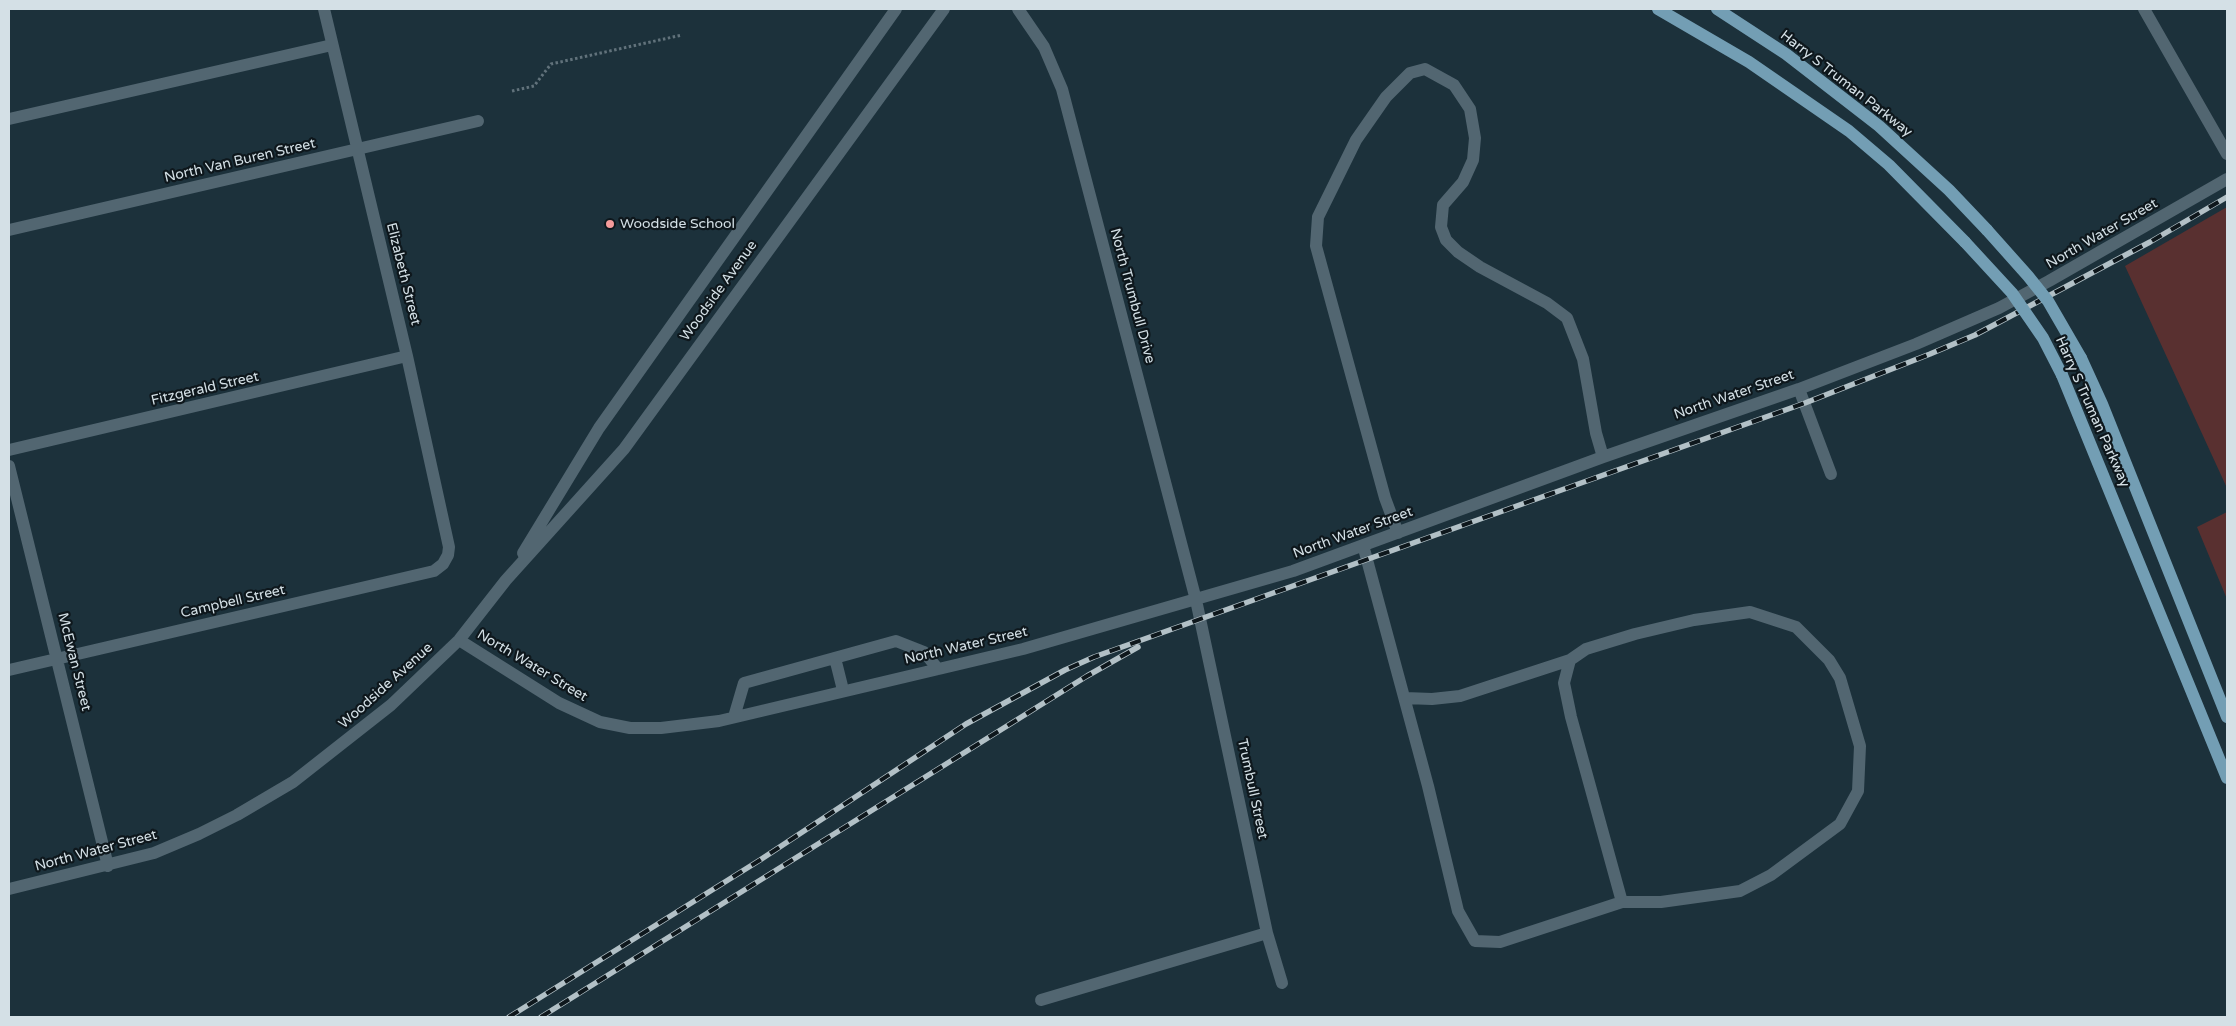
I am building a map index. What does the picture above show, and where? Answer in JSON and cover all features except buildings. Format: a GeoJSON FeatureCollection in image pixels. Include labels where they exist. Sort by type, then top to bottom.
{"type":"FeatureCollection","features":[{"type":"Feature","properties":{"kind":"main road","name":"Harry S Truman Parkway"},"geometry":{"type":"LineString","coordinates":[[1658,9],[1749,62],[1849,131],[1889,165],[2012,293],[2043,338],[2062,375],[2227,778]]}},
{"type":"Feature","properties":{"kind":"main road","name":"Harry S Truman Parkway"},"geometry":{"type":"LineString","coordinates":[[1717,9],[1786,54],[1879,126],[1949,190],[1987,230],[2048,301],[2081,358],[2102,404],[2227,717]]}},
{"type":"Feature","properties":{"kind":"street","name":"Elizabeth Street"},"geometry":{"type":"LineString","coordinates":[[324,9],[407,356],[448,546]]}},
{"type":"Feature","properties":{"kind":"street","name":"Woodside Avenue"},"geometry":{"type":"LineString","coordinates":[[506,580],[599,428],[896,9]]}},
{"type":"Feature","properties":{"kind":"street","name":"Woodside Avenue"},"geometry":{"type":"LineString","coordinates":[[269,796],[328,757],[391,705],[459,640],[506,580],[624,449],[944,9]]}},
{"type":"Feature","properties":{"kind":"street","name":"North Trumbull Drive"},"geometry":{"type":"LineString","coordinates":[[1018,9],[1044,47],[1062,89],[1196,600]]}},
{"type":"Feature","properties":{"kind":"street"},"geometry":{"type":"LineString","coordinates":[[2144,9],[2227,154]]}},
{"type":"Feature","properties":{"kind":"street"},"geometry":{"type":"LineString","coordinates":[[9,119],[332,45]]}},
{"type":"Feature","properties":{"kind":"street"},"geometry":{"type":"LineString","coordinates":[[1398,532],[1384,498],[1316,246],[1318,217],[1356,140],[1386,97],[1410,74],[1425,69],[1454,85],[1470,109],[1475,138],[1473,160],[1463,182],[1443,205],[1441,227],[1446,240],[1458,252],[1480,267],[1547,303],[1567,318],[1583,359],[1596,433],[1603,456]]}},
{"type":"Feature","properties":{"kind":"street","name":"North Van Buren Street"},"geometry":{"type":"LineString","coordinates":[[9,230],[478,121]]}},
{"type":"Feature","properties":{"kind":"street","name":"North Water Street"},"geometry":{"type":"LineString","coordinates":[[459,640],[559,703],[600,722],[630,728],[661,728],[734,717],[1023,649],[1293,571],[1603,456],[1799,389],[1916,344],[1999,308],[2049,282],[2227,179]]}},
{"type":"Feature","properties":{"kind":"street","name":"Fitzgerald Street"},"geometry":{"type":"LineString","coordinates":[[9,450],[407,356]]}},
{"type":"Feature","properties":{"kind":"street"},"geometry":{"type":"LineString","coordinates":[[1799,389],[1831,474]]}},
{"type":"Feature","properties":{"kind":"street","name":"McEwan Street"},"geometry":{"type":"LineString","coordinates":[[9,466],[108,866]]}},
{"type":"Feature","properties":{"kind":"street"},"geometry":{"type":"LineString","coordinates":[[1364,545],[1405,698],[1458,911],[1475,941],[1500,942],[1622,902],[1661,902],[1740,891],[1771,874],[1840,824],[1858,791],[1860,746],[1840,678],[1829,660],[1796,627],[1750,612],[1694,620],[1635,634],[1586,649],[1570,660],[1460,696],[1432,699],[1405,698]]}},
{"type":"Feature","properties":{"kind":"street","name":"Campbell Street"},"geometry":{"type":"LineString","coordinates":[[9,670],[434,571],[443,564],[448,556],[448,546]]}},
{"type":"Feature","properties":{"kind":"street","name":"Trumbull Street"},"geometry":{"type":"LineString","coordinates":[[1196,600],[1267,933],[1282,983]]}},
{"type":"Feature","properties":{"kind":"street"},"geometry":{"type":"LineString","coordinates":[[734,717],[744,683],[896,641],[924,652],[938,669]]}},
{"type":"Feature","properties":{"kind":"street"},"geometry":{"type":"LineString","coordinates":[[834,658],[843,690]]}},
{"type":"Feature","properties":{"kind":"street"},"geometry":{"type":"LineString","coordinates":[[1570,660],[1564,683],[1571,717],[1622,902]]}},
{"type":"Feature","properties":{"kind":"street","name":"North Water Street"},"geometry":{"type":"LineString","coordinates":[[9,889],[108,866],[154,853],[199,834],[269,796]]}},
{"type":"Feature","properties":{"kind":"street"},"geometry":{"type":"LineString","coordinates":[[1042,1000],[1267,933]]}},
{"type":"Feature","properties":{"kind":"path"},"geometry":{"type":"LineString","coordinates":[[512,91],[534,86],[551,64],[682,34]]}},
{"type":"Feature","properties":{"kind":"shaded area"},"geometry":{"type":"Polygon","coordinates":[[[2227,207],[2227,488],[2125,266],[2227,207]]]}},
{"type":"Feature","properties":{"kind":"shaded area"},"geometry":{"type":"Polygon","coordinates":[[[2227,512],[2227,599],[2197,527],[2227,512]]]}},
{"type":"Feature","properties":{"kind":"railway"},"geometry":{"type":"LineString","coordinates":[[509,1017],[760,860],[966,724],[1065,670],[1094,657],[1805,403],[1930,354],[1975,335],[2150,242],[2227,197]]}},
{"type":"Feature","properties":{"kind":"railway"},"geometry":{"type":"LineString","coordinates":[[541,1017],[1087,676],[1138,647]]}},
{"type":"Feature","properties":{"kind":"place","name":"Woodside School"},"geometry":{"type":"Point","coordinates":[610,224]}}]}
